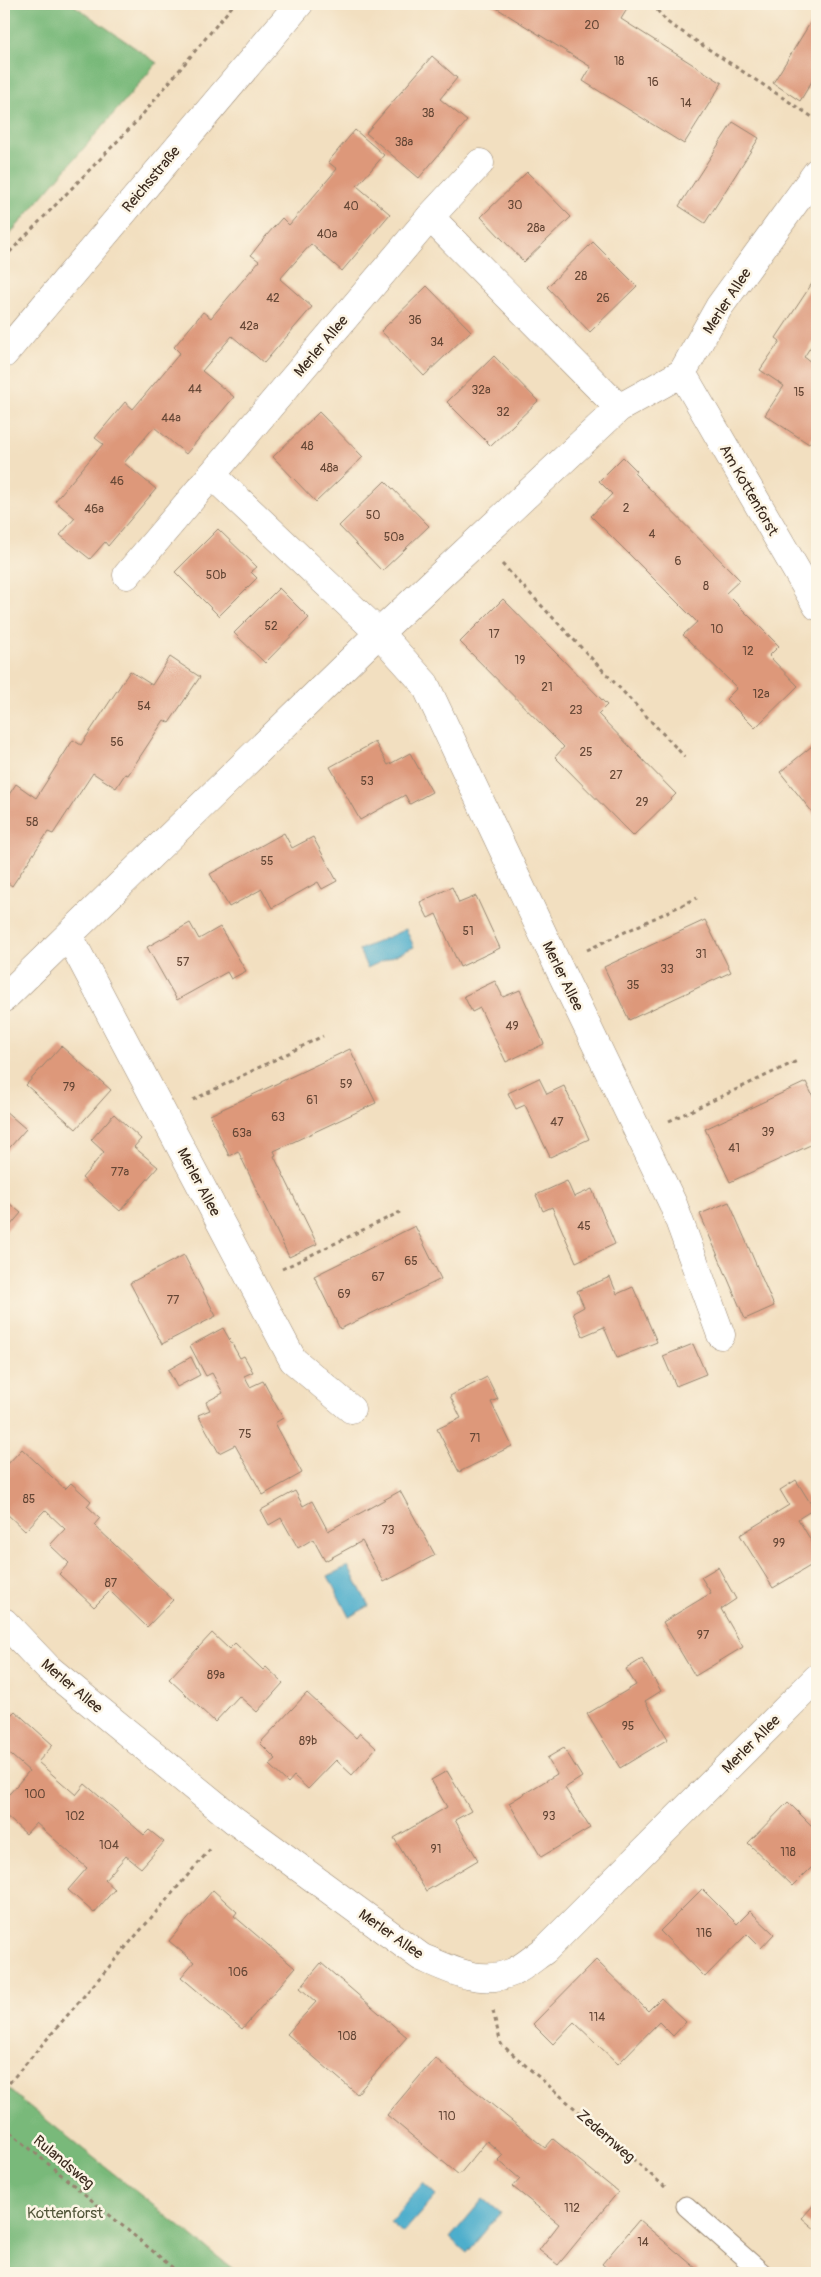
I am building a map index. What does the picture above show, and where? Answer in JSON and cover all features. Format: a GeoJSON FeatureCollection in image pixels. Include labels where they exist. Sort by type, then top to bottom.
{"type":"FeatureCollection","features":[{"type":"Feature","properties":{"kind":"street","name":"Reichsstraße"},"geometry":{"type":"LineString","coordinates":[[4,354],[299,4]]}},
{"type":"Feature","properties":{"kind":"street","name":"Merler Allee"},"geometry":{"type":"LineString","coordinates":[[127,575],[430,217],[480,163]]}},
{"type":"Feature","properties":{"kind":"street","name":"Merler Allee"},"geometry":{"type":"LineString","coordinates":[[682,373],[720,307],[817,172]]}},
{"type":"Feature","properties":{"kind":"street"},"geometry":{"type":"LineString","coordinates":[[430,217],[619,408]]}},
{"type":"Feature","properties":{"kind":"street"},"geometry":{"type":"LineString","coordinates":[[4,998],[379,633],[619,408],[682,373]]}},
{"type":"Feature","properties":{"kind":"street","name":"Am Kottenforst"},"geometry":{"type":"LineString","coordinates":[[682,373],[817,606]]}},
{"type":"Feature","properties":{"kind":"street","name":"Merler Allee"},"geometry":{"type":"LineString","coordinates":[[212,475],[379,633],[425,684],[673,1204],[721,1335]]}},
{"type":"Feature","properties":{"kind":"street","name":"Merler Allee"},"geometry":{"type":"LineString","coordinates":[[69,936],[293,1360],[351,1409]]}},
{"type":"Feature","properties":{"kind":"street","name":"Merler Allee"},"geometry":{"type":"LineString","coordinates":[[4,1622],[48,1668],[234,1820],[421,1957],[454,1971],[485,1979],[514,1972],[545,1950],[817,1678]]}},
{"type":"Feature","properties":{"kind":"lane"},"geometry":{"type":"LineString","coordinates":[[686,2206],[762,2273]]}},
{"type":"Feature","properties":{"kind":"path"},"geometry":{"type":"LineString","coordinates":[[4,258],[138,120],[234,4]]}},
{"type":"Feature","properties":{"kind":"path"},"geometry":{"type":"LineString","coordinates":[[652,4],[667,22],[817,120]]}},
{"type":"Feature","properties":{"kind":"path"},"geometry":{"type":"LineString","coordinates":[[480,540],[685,757]]}},
{"type":"Feature","properties":{"kind":"path"},"geometry":{"type":"LineString","coordinates":[[557,964],[697,898]]}},
{"type":"Feature","properties":{"kind":"path"},"geometry":{"type":"LineString","coordinates":[[163,1114],[323,1036]]}},
{"type":"Feature","properties":{"kind":"path"},"geometry":{"type":"LineString","coordinates":[[639,1135],[796,1061]]}},
{"type":"Feature","properties":{"kind":"path"},"geometry":{"type":"LineString","coordinates":[[252,1283],[400,1212]]}},
{"type":"Feature","properties":{"kind":"path"},"geometry":{"type":"LineString","coordinates":[[4,2089],[234,1820]]}},
{"type":"Feature","properties":{"kind":"path","name":"Zedernweg"},"geometry":{"type":"LineString","coordinates":[[485,1979],[501,2044],[686,2206]]}},
{"type":"Feature","properties":{"kind":"path","name":"Rulandsweg"},"geometry":{"type":"LineString","coordinates":[[4,2127],[179,2273]]}},
{"type":"Feature","properties":{"kind":"green space"},"geometry":{"type":"Polygon","coordinates":[[[4,4],[72,4],[157,63],[4,241],[4,4]]]}},
{"type":"Feature","properties":{"kind":"green space","name":"Kottenforst"},"geometry":{"type":"Polygon","coordinates":[[[4,2086],[238,2273],[4,2273],[4,2086]]]}},
{"type":"Feature","properties":{"kind":"water"},"geometry":{"type":"Polygon","coordinates":[[[406,929],[414,947],[367,968],[359,950],[406,929]]]}},
{"type":"Feature","properties":{"kind":"water"},"geometry":{"type":"Polygon","coordinates":[[[348,1566],[369,1606],[349,1617],[328,1576],[348,1566]]]}},
{"type":"Feature","properties":{"kind":"water"},"geometry":{"type":"Polygon","coordinates":[[[423,2183],[436,2195],[403,2233],[390,2222],[423,2183]]]}},
{"type":"Feature","properties":{"kind":"water"},"geometry":{"type":"Polygon","coordinates":[[[483,2199],[500,2213],[467,2253],[450,2238],[483,2199]]]}},
{"type":"Feature","properties":{"kind":"building"},"geometry":{"type":"Polygon","coordinates":[[[490,4],[626,4],[629,6],[621,19],[722,83],[684,144],[583,81],[591,67],[490,4]]]}},
{"type":"Feature","properties":{"kind":"building"},"geometry":{"type":"Polygon","coordinates":[[[817,12],[817,73],[800,101],[773,83],[817,12]]]}},
{"type":"Feature","properties":{"kind":"building"},"geometry":{"type":"Polygon","coordinates":[[[432,56],[457,78],[440,99],[467,121],[419,178],[366,133],[432,56]]]}},
{"type":"Feature","properties":{"kind":"building"},"geometry":{"type":"Polygon","coordinates":[[[733,122],[759,138],[705,223],[679,206],[733,122]]]}},
{"type":"Feature","properties":{"kind":"building"},"geometry":{"type":"Polygon","coordinates":[[[355,130],[384,155],[357,186],[390,214],[342,271],[311,244],[280,279],[312,307],[264,363],[232,336],[202,371],[234,397],[186,454],[154,427],[124,463],[156,489],[108,546],[105,542],[90,559],[60,535],[75,518],[55,501],[103,444],[95,438],[125,402],[133,409],[180,353],[174,347],[203,312],[211,318],[259,261],[251,255],[266,236],[282,218],[289,225],[337,169],[328,162],[355,130]]]}},
{"type":"Feature","properties":{"kind":"building"},"geometry":{"type":"Polygon","coordinates":[[[527,172],[571,217],[524,262],[481,217],[527,172]]]}},
{"type":"Feature","properties":{"kind":"building"},"geometry":{"type":"Polygon","coordinates":[[[593,242],[637,286],[590,332],[547,287],[593,242]]]}},
{"type":"Feature","properties":{"kind":"building"},"geometry":{"type":"Polygon","coordinates":[[[817,276],[817,337],[804,357],[817,366],[817,398],[813,404],[817,407],[817,431],[809,444],[765,415],[784,386],[760,370],[780,341],[776,338],[817,276]]]}},
{"type":"Feature","properties":{"kind":"building"},"geometry":{"type":"Polygon","coordinates":[[[427,286],[471,331],[424,376],[381,331],[427,286]]]}},
{"type":"Feature","properties":{"kind":"building"},"geometry":{"type":"Polygon","coordinates":[[[494,356],[538,401],[491,446],[447,402],[494,356]]]}},
{"type":"Feature","properties":{"kind":"building"},"geometry":{"type":"Polygon","coordinates":[[[319,412],[363,457],[316,502],[273,457],[319,412]]]}},
{"type":"Feature","properties":{"kind":"building"},"geometry":{"type":"Polygon","coordinates":[[[623,457],[637,471],[634,473],[740,580],[726,593],[779,646],[769,656],[798,686],[755,728],[726,699],[737,688],[683,635],[697,622],[591,516],[612,494],[599,481],[623,457]]]}},
{"type":"Feature","properties":{"kind":"building"},"geometry":{"type":"Polygon","coordinates":[[[385,481],[429,526],[382,571],[339,526],[385,481]]]}},
{"type":"Feature","properties":{"kind":"building"},"geometry":{"type":"Polygon","coordinates":[[[218,529],[257,567],[251,572],[257,578],[219,616],[175,572],[218,529]]]}},
{"type":"Feature","properties":{"kind":"building"},"geometry":{"type":"Polygon","coordinates":[[[279,588],[309,618],[265,663],[234,633],[279,588]]]}},
{"type":"Feature","properties":{"kind":"building"},"geometry":{"type":"Polygon","coordinates":[[[503,599],[607,705],[598,714],[676,794],[633,836],[555,757],[564,747],[460,642],[503,599]]]}},
{"type":"Feature","properties":{"kind":"building"},"geometry":{"type":"Polygon","coordinates":[[[170,657],[200,677],[169,723],[164,720],[128,775],[125,774],[116,788],[93,773],[53,834],[48,832],[12,886],[4,880],[4,802],[16,784],[36,798],[73,740],[81,745],[130,671],[152,685],[170,657]]]}},
{"type":"Feature","properties":{"kind":"building"},"geometry":{"type":"Polygon","coordinates":[[[375,742],[388,765],[410,753],[432,792],[410,804],[405,795],[360,820],[330,767],[375,742]]]}},
{"type":"Feature","properties":{"kind":"building"},"geometry":{"type":"Polygon","coordinates":[[[817,742],[817,818],[780,772],[817,742]]]}},
{"type":"Feature","properties":{"kind":"building"},"geometry":{"type":"Polygon","coordinates":[[[284,833],[292,848],[313,837],[337,881],[322,889],[318,882],[272,908],[262,889],[229,907],[210,874],[284,833]]]}},
{"type":"Feature","properties":{"kind":"building"},"geometry":{"type":"Polygon","coordinates":[[[452,887],[459,903],[476,896],[500,948],[460,967],[436,914],[428,918],[420,902],[452,887]]]}},
{"type":"Feature","properties":{"kind":"building"},"geometry":{"type":"Polygon","coordinates":[[[705,920],[731,972],[629,1020],[604,967],[705,920]]]}},
{"type":"Feature","properties":{"kind":"building"},"geometry":{"type":"Polygon","coordinates":[[[190,923],[199,939],[220,927],[246,971],[231,979],[227,972],[177,1000],[147,947],[190,923]]]}},
{"type":"Feature","properties":{"kind":"building"},"geometry":{"type":"Polygon","coordinates":[[[495,981],[503,997],[520,990],[544,1044],[506,1062],[480,1008],[472,1012],[464,996],[495,981]]]}},
{"type":"Feature","properties":{"kind":"building"},"geometry":{"type":"Polygon","coordinates":[[[61,1046],[111,1090],[76,1129],[26,1085],[61,1046]]]}},
{"type":"Feature","properties":{"kind":"building"},"geometry":{"type":"Polygon","coordinates":[[[350,1049],[376,1103],[274,1151],[276,1155],[274,1156],[317,1244],[289,1257],[238,1151],[229,1156],[210,1115],[350,1049]]]}},
{"type":"Feature","properties":{"kind":"building"},"geometry":{"type":"Polygon","coordinates":[[[539,1078],[547,1094],[564,1086],[589,1139],[550,1157],[525,1105],[516,1109],[508,1093],[539,1078]]]}},
{"type":"Feature","properties":{"kind":"building"},"geometry":{"type":"Polygon","coordinates":[[[806,1082],[817,1105],[817,1142],[730,1182],[705,1129],[806,1082]]]}},
{"type":"Feature","properties":{"kind":"building"},"geometry":{"type":"Polygon","coordinates":[[[4,1110],[26,1129],[4,1154],[4,1110]]]}},
{"type":"Feature","properties":{"kind":"building"},"geometry":{"type":"Polygon","coordinates":[[[114,1114],[141,1139],[134,1147],[158,1167],[120,1211],[82,1178],[104,1152],[91,1140],[114,1114]]]}},
{"type":"Feature","properties":{"kind":"building"},"geometry":{"type":"Polygon","coordinates":[[[567,1181],[574,1197],[592,1189],[615,1244],[576,1262],[552,1207],[543,1211],[536,1195],[567,1181]]]}},
{"type":"Feature","properties":{"kind":"building"},"geometry":{"type":"Polygon","coordinates":[[[4,1199],[21,1213],[4,1233],[4,1199]]]}},
{"type":"Feature","properties":{"kind":"building"},"geometry":{"type":"Polygon","coordinates":[[[729,1202],[774,1306],[745,1319],[700,1214],[729,1202]]]}},
{"type":"Feature","properties":{"kind":"building"},"geometry":{"type":"Polygon","coordinates":[[[415,1226],[441,1279],[340,1329],[314,1276],[415,1226]]]}},
{"type":"Feature","properties":{"kind":"building"},"geometry":{"type":"Polygon","coordinates":[[[184,1255],[216,1316],[162,1344],[130,1283],[184,1255]]]}},
{"type":"Feature","properties":{"kind":"building"},"geometry":{"type":"Polygon","coordinates":[[[610,1277],[617,1294],[633,1287],[657,1342],[617,1358],[604,1327],[583,1336],[573,1313],[584,1307],[577,1291],[610,1277]]]}},
{"type":"Feature","properties":{"kind":"building"},"geometry":{"type":"Polygon","coordinates":[[[223,1328],[240,1358],[244,1356],[253,1372],[244,1376],[250,1387],[263,1381],[283,1418],[275,1423],[302,1473],[263,1495],[235,1445],[219,1453],[198,1415],[210,1410],[206,1402],[223,1393],[212,1373],[206,1376],[190,1346],[223,1328]]]}},
{"type":"Feature","properties":{"kind":"building"},"geometry":{"type":"Polygon","coordinates":[[[693,1344],[706,1374],[676,1386],[663,1356],[693,1344]]]}},
{"type":"Feature","properties":{"kind":"building"},"geometry":{"type":"Polygon","coordinates":[[[191,1357],[200,1375],[177,1387],[168,1370],[191,1357]]]}},
{"type":"Feature","properties":{"kind":"building"},"geometry":{"type":"Polygon","coordinates":[[[487,1377],[498,1399],[491,1402],[512,1446],[459,1472],[437,1429],[461,1418],[450,1396],[487,1377]]]}},
{"type":"Feature","properties":{"kind":"building"},"geometry":{"type":"Polygon","coordinates":[[[22,1449],[65,1489],[71,1483],[91,1501],[87,1506],[100,1518],[94,1525],[173,1600],[147,1627],[110,1591],[94,1607],[59,1574],[69,1563],[50,1545],[65,1529],[45,1510],[25,1531],[4,1511],[4,1468],[22,1449]]]}},
{"type":"Feature","properties":{"kind":"building"},"geometry":{"type":"Polygon","coordinates":[[[796,1480],[814,1509],[798,1519],[817,1550],[817,1562],[773,1588],[740,1535],[789,1505],[780,1490],[796,1480]]]}},
{"type":"Feature","properties":{"kind":"building"},"geometry":{"type":"Polygon","coordinates":[[[295,1491],[303,1506],[312,1501],[328,1531],[400,1491],[435,1555],[384,1582],[362,1541],[325,1561],[313,1539],[298,1548],[281,1518],[269,1525],[261,1510],[295,1491]]]}},
{"type":"Feature","properties":{"kind":"building"},"geometry":{"type":"Polygon","coordinates":[[[718,1567],[736,1599],[721,1609],[743,1647],[695,1676],[663,1622],[711,1593],[701,1577],[718,1567]]]}},
{"type":"Feature","properties":{"kind":"building"},"geometry":{"type":"Polygon","coordinates":[[[212,1633],[229,1649],[235,1643],[263,1670],[266,1667],[283,1683],[257,1712],[239,1696],[215,1722],[169,1679],[212,1633]]]}},
{"type":"Feature","properties":{"kind":"building"},"geometry":{"type":"Polygon","coordinates":[[[642,1659],[661,1691],[645,1701],[668,1739],[620,1768],[587,1714],[636,1685],[626,1669],[642,1659]]]}},
{"type":"Feature","properties":{"kind":"building"},"geometry":{"type":"Polygon","coordinates":[[[307,1693],[356,1738],[360,1733],[376,1748],[352,1775],[336,1760],[308,1789],[294,1776],[288,1783],[269,1765],[276,1759],[260,1743],[307,1693]]]}},
{"type":"Feature","properties":{"kind":"building"},"geometry":{"type":"Polygon","coordinates":[[[4,1711],[10,1716],[15,1711],[53,1745],[38,1762],[76,1795],[85,1784],[144,1835],[149,1830],[164,1842],[141,1868],[126,1856],[105,1880],[115,1889],[94,1913],[68,1890],[87,1868],[36,1823],[26,1834],[4,1814],[4,1800],[29,1771],[4,1749],[4,1711]]]}},
{"type":"Feature","properties":{"kind":"building"},"geometry":{"type":"Polygon","coordinates":[[[564,1748],[582,1777],[565,1788],[590,1828],[541,1857],[509,1803],[557,1774],[547,1758],[564,1748]]]}},
{"type":"Feature","properties":{"kind":"building"},"geometry":{"type":"Polygon","coordinates":[[[447,1771],[471,1811],[455,1820],[478,1860],[426,1891],[394,1838],[447,1807],[431,1780],[447,1771]]]}},
{"type":"Feature","properties":{"kind":"building"},"geometry":{"type":"Polygon","coordinates":[[[788,1802],[817,1831],[817,1862],[793,1886],[748,1843],[788,1802]]]}},
{"type":"Feature","properties":{"kind":"building"},"geometry":{"type":"Polygon","coordinates":[[[702,1889],[737,1924],[750,1911],[774,1934],[761,1948],[747,1934],[705,1977],[660,1931],[702,1889]]]}},
{"type":"Feature","properties":{"kind":"building"},"geometry":{"type":"Polygon","coordinates":[[[213,1890],[237,1912],[234,1916],[295,1968],[242,2029],[181,1977],[194,1962],[169,1941],[213,1890]]]}},
{"type":"Feature","properties":{"kind":"building"},"geometry":{"type":"Polygon","coordinates":[[[596,1960],[648,2011],[661,1998],[686,2022],[673,2036],[659,2022],[618,2064],[574,2022],[553,2044],[533,2024],[596,1960]]]}},
{"type":"Feature","properties":{"kind":"building"},"geometry":{"type":"Polygon","coordinates":[[[321,1963],[407,2037],[357,2094],[287,2034],[316,2002],[300,1988],[321,1963]]]}},
{"type":"Feature","properties":{"kind":"building"},"geometry":{"type":"Polygon","coordinates":[[[435,2058],[545,2148],[553,2139],[618,2192],[558,2265],[539,2250],[559,2224],[513,2187],[520,2179],[498,2160],[503,2155],[487,2141],[459,2175],[387,2115],[435,2058]]]}},
{"type":"Feature","properties":{"kind":"building"},"geometry":{"type":"Polygon","coordinates":[[[817,2201],[817,2231],[802,2218],[817,2201]]]}},
{"type":"Feature","properties":{"kind":"building"},"geometry":{"type":"Polygon","coordinates":[[[639,2220],[698,2270],[696,2273],[613,2273],[602,2264],[639,2220]]]}}]}
